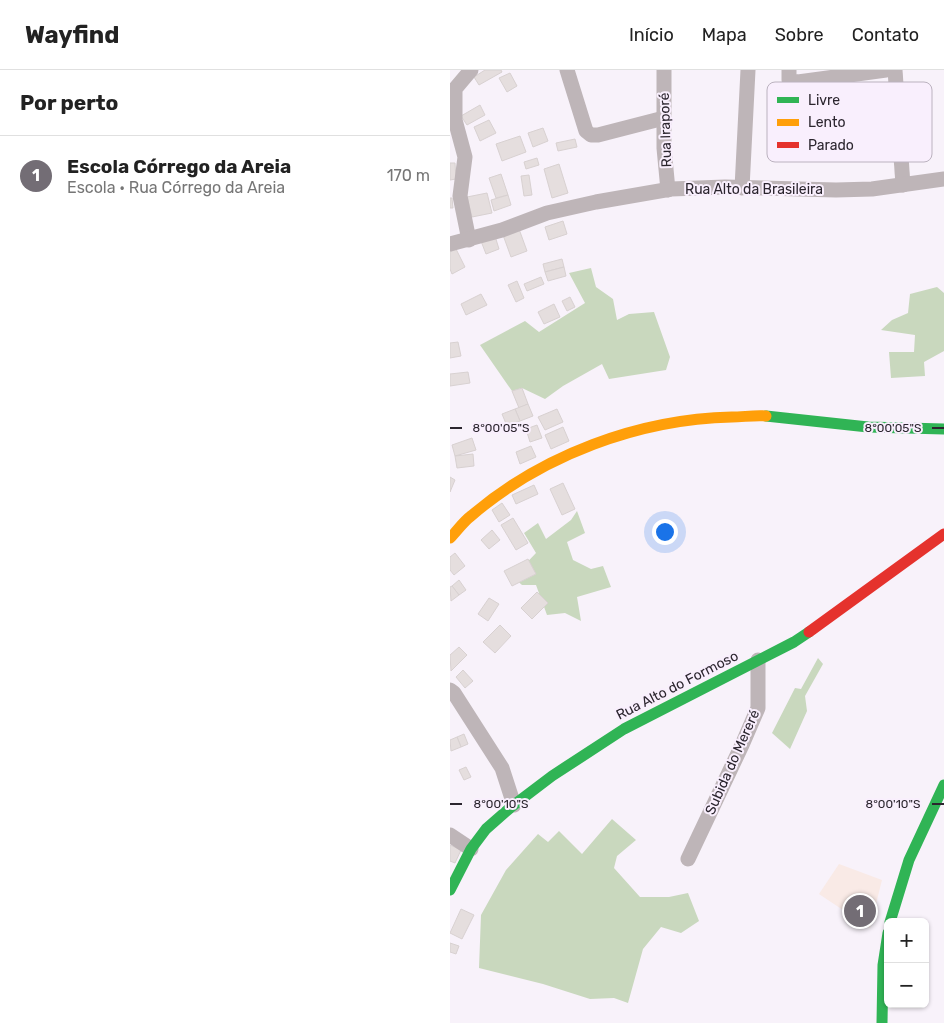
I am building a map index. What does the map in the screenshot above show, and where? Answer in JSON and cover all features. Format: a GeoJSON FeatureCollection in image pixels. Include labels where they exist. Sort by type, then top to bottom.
{"type":"FeatureCollection","features":[{"type":"Feature","properties":{"kind":"street"},"geometry":{"type":"LineString","coordinates":[[469,240],[460,196],[465,157],[455,120],[455,89],[471,70]]}},
{"type":"Feature","properties":{"kind":"street"},"geometry":{"type":"LineString","coordinates":[[567,70],[586,131],[591,135],[598,135],[664,118]]}},
{"type":"Feature","properties":{"kind":"street","name":"Rua Iraporé"},"geometry":{"type":"LineString","coordinates":[[664,70],[664,118],[668,190]]}},
{"type":"Feature","properties":{"kind":"street"},"geometry":{"type":"LineString","coordinates":[[742,188],[748,70]]}},
{"type":"Feature","properties":{"kind":"street"},"geometry":{"type":"LineString","coordinates":[[789,70],[789,80],[798,82],[886,70]]}},
{"type":"Feature","properties":{"kind":"street"},"geometry":{"type":"LineString","coordinates":[[901,162],[903,185]]}},
{"type":"Feature","properties":{"kind":"street","name":"Rua Alto da Brasileira"},"geometry":{"type":"LineString","coordinates":[[450,244],[469,240],[547,213],[596,202],[668,190],[696,188],[872,189],[944,179]]}},
{"type":"Feature","properties":{"kind":"street"},"geometry":{"type":"LineString","coordinates":[[450,538],[469,517],[502,491],[568,454],[634,431],[687,420],[753,416],[868,427],[944,429]]}},
{"type":"Feature","properties":{"kind":"street","name":"Rua Alto do Formoso"},"geometry":{"type":"LineString","coordinates":[[450,890],[471,849],[486,829],[552,776],[624,729],[814,630],[862,595],[887,573],[944,534]]}},
{"type":"Feature","properties":{"kind":"street","name":"Subida do Mereré"},"geometry":{"type":"LineString","coordinates":[[688,859],[758,708],[758,660]]}},
{"type":"Feature","properties":{"kind":"street"},"geometry":{"type":"LineString","coordinates":[[450,690],[454,693],[502,768],[514,805]]}},
{"type":"Feature","properties":{"kind":"street"},"geometry":{"type":"LineString","coordinates":[[891,918],[909,860],[944,785]]}},
{"type":"Feature","properties":{"kind":"street"},"geometry":{"type":"LineString","coordinates":[[450,835],[471,849]]}},
{"type":"Feature","properties":{"kind":"street"},"geometry":{"type":"LineString","coordinates":[[882,1023],[884,958]]}},
{"type":"Feature","properties":{"kind":"shaded area"},"geometry":{"type":"Polygon","coordinates":[[[839,864],[882,880],[870,928],[819,894],[839,864]]]}},
{"type":"Feature","properties":{"kind":"green space"},"geometry":{"type":"Polygon","coordinates":[[[591,268],[596,287],[613,299],[617,320],[629,314],[654,312],[670,357],[666,370],[609,379],[602,364],[563,386],[545,399],[522,388],[512,391],[480,345],[525,321],[539,332],[585,303],[569,273],[591,268]]]}},
{"type":"Feature","properties":{"kind":"green space"},"geometry":{"type":"Polygon","coordinates":[[[937,287],[944,293],[944,351],[924,362],[925,376],[891,378],[889,352],[914,352],[915,335],[881,330],[892,320],[908,313],[910,294],[937,287]]]}},
{"type":"Feature","properties":{"kind":"green space"},"geometry":{"type":"Polygon","coordinates":[[[577,511],[585,533],[567,542],[573,560],[591,569],[603,566],[611,587],[577,597],[581,621],[565,613],[547,615],[536,585],[522,585],[513,577],[536,553],[524,533],[538,523],[546,539],[571,520],[577,511]]]}},
{"type":"Feature","properties":{"kind":"green space"},"geometry":{"type":"Polygon","coordinates":[[[818,658],[823,664],[805,696],[807,711],[790,749],[772,733],[795,688],[801,689],[818,658]]]}},
{"type":"Feature","properties":{"kind":"green space"},"geometry":{"type":"Polygon","coordinates":[[[612,819],[636,840],[617,856],[614,868],[640,897],[669,897],[688,893],[699,921],[681,933],[661,927],[643,949],[628,1003],[614,998],[590,999],[543,984],[479,968],[481,915],[506,870],[538,834],[548,842],[559,831],[582,854],[612,819]]]}},
{"type":"Feature","properties":{"kind":"building"},"geometry":{"type":"Polygon","coordinates":[[[485,70],[501,70],[502,72],[479,85],[474,77],[485,70]]]}},
{"type":"Feature","properties":{"kind":"building"},"geometry":{"type":"Polygon","coordinates":[[[510,73],[517,86],[507,92],[499,78],[510,73]]]}},
{"type":"Feature","properties":{"kind":"building"},"geometry":{"type":"Polygon","coordinates":[[[480,105],[485,115],[467,125],[461,116],[480,105]]]}},
{"type":"Feature","properties":{"kind":"building"},"geometry":{"type":"Polygon","coordinates":[[[489,120],[496,133],[480,141],[474,127],[489,120]]]}},
{"type":"Feature","properties":{"kind":"building"},"geometry":{"type":"Polygon","coordinates":[[[543,128],[548,141],[533,147],[528,133],[543,128]]]}},
{"type":"Feature","properties":{"kind":"building"},"geometry":{"type":"Polygon","coordinates":[[[520,136],[526,152],[502,161],[496,144],[520,136]]]}},
{"type":"Feature","properties":{"kind":"building"},"geometry":{"type":"Polygon","coordinates":[[[575,139],[577,147],[558,151],[556,143],[575,139]]]}},
{"type":"Feature","properties":{"kind":"building"},"geometry":{"type":"Polygon","coordinates":[[[537,158],[539,165],[526,169],[524,162],[537,158]]]}},
{"type":"Feature","properties":{"kind":"building"},"geometry":{"type":"Polygon","coordinates":[[[450,163],[455,163],[456,179],[450,180],[450,163]]]}},
{"type":"Feature","properties":{"kind":"building"},"geometry":{"type":"Polygon","coordinates":[[[559,164],[568,193],[552,198],[544,169],[559,164]]]}},
{"type":"Feature","properties":{"kind":"building"},"geometry":{"type":"Polygon","coordinates":[[[501,174],[508,195],[496,198],[489,178],[501,174]]]}},
{"type":"Feature","properties":{"kind":"building"},"geometry":{"type":"Polygon","coordinates":[[[529,175],[532,195],[524,196],[521,176],[529,175]]]}},
{"type":"Feature","properties":{"kind":"building"},"geometry":{"type":"Polygon","coordinates":[[[487,193],[492,213],[472,217],[467,197],[487,193]]]}},
{"type":"Feature","properties":{"kind":"building"},"geometry":{"type":"Polygon","coordinates":[[[508,195],[511,205],[494,211],[491,200],[508,195]]]}},
{"type":"Feature","properties":{"kind":"building"},"geometry":{"type":"Polygon","coordinates":[[[450,198],[452,198],[453,208],[450,208],[450,198]]]}},
{"type":"Feature","properties":{"kind":"building"},"geometry":{"type":"Polygon","coordinates":[[[563,221],[567,234],[549,240],[545,227],[563,221]]]}},
{"type":"Feature","properties":{"kind":"building"},"geometry":{"type":"Polygon","coordinates":[[[519,229],[527,251],[511,257],[503,235],[519,229]]]}},
{"type":"Feature","properties":{"kind":"building"},"geometry":{"type":"Polygon","coordinates":[[[495,236],[499,249],[486,254],[481,241],[495,236]]]}},
{"type":"Feature","properties":{"kind":"building"},"geometry":{"type":"Polygon","coordinates":[[[456,249],[465,267],[452,274],[450,269],[450,252],[456,249]]]}},
{"type":"Feature","properties":{"kind":"building"},"geometry":{"type":"Polygon","coordinates":[[[562,259],[564,267],[545,272],[543,264],[562,259]]]}},
{"type":"Feature","properties":{"kind":"building"},"geometry":{"type":"Polygon","coordinates":[[[564,267],[566,276],[548,281],[545,272],[564,267]]]}},
{"type":"Feature","properties":{"kind":"building"},"geometry":{"type":"Polygon","coordinates":[[[541,277],[544,284],[527,291],[524,284],[541,277]]]}},
{"type":"Feature","properties":{"kind":"building"},"geometry":{"type":"Polygon","coordinates":[[[517,281],[524,298],[516,302],[508,285],[517,281]]]}},
{"type":"Feature","properties":{"kind":"building"},"geometry":{"type":"Polygon","coordinates":[[[481,294],[487,305],[466,315],[461,304],[481,294]]]}},
{"type":"Feature","properties":{"kind":"building"},"geometry":{"type":"Polygon","coordinates":[[[570,297],[575,307],[567,311],[562,301],[570,297]]]}},
{"type":"Feature","properties":{"kind":"building"},"geometry":{"type":"Polygon","coordinates":[[[554,304],[560,317],[544,324],[538,312],[554,304]]]}},
{"type":"Feature","properties":{"kind":"building"},"geometry":{"type":"Polygon","coordinates":[[[458,342],[461,356],[450,358],[450,343],[458,342]]]}},
{"type":"Feature","properties":{"kind":"building"},"geometry":{"type":"Polygon","coordinates":[[[468,372],[470,383],[450,386],[450,374],[468,372]]]}},
{"type":"Feature","properties":{"kind":"building"},"geometry":{"type":"Polygon","coordinates":[[[522,388],[528,404],[519,408],[512,391],[522,388]]]}},
{"type":"Feature","properties":{"kind":"building"},"geometry":{"type":"Polygon","coordinates":[[[528,404],[533,416],[520,421],[515,409],[528,404]]]}},
{"type":"Feature","properties":{"kind":"building"},"geometry":{"type":"Polygon","coordinates":[[[515,409],[520,421],[507,426],[502,414],[515,409]]]}},
{"type":"Feature","properties":{"kind":"building"},"geometry":{"type":"Polygon","coordinates":[[[557,409],[563,422],[545,430],[538,417],[557,409]]]}},
{"type":"Feature","properties":{"kind":"building"},"geometry":{"type":"Polygon","coordinates":[[[537,425],[542,438],[530,442],[526,429],[537,425]]]}},
{"type":"Feature","properties":{"kind":"building"},"geometry":{"type":"Polygon","coordinates":[[[563,427],[569,441],[551,449],[545,435],[563,427]]]}},
{"type":"Feature","properties":{"kind":"building"},"geometry":{"type":"Polygon","coordinates":[[[472,438],[476,450],[455,456],[452,445],[472,438]]]}},
{"type":"Feature","properties":{"kind":"building"},"geometry":{"type":"Polygon","coordinates":[[[531,446],[536,457],[520,464],[516,452],[531,446]]]}},
{"type":"Feature","properties":{"kind":"building"},"geometry":{"type":"Polygon","coordinates":[[[473,454],[474,466],[457,468],[455,456],[473,454]]]}},
{"type":"Feature","properties":{"kind":"building"},"geometry":{"type":"Polygon","coordinates":[[[450,477],[455,480],[450,492],[450,477]]]}},
{"type":"Feature","properties":{"kind":"building"},"geometry":{"type":"Polygon","coordinates":[[[563,483],[575,509],[562,515],[550,489],[563,483]]]}},
{"type":"Feature","properties":{"kind":"building"},"geometry":{"type":"Polygon","coordinates":[[[534,485],[538,494],[516,504],[512,495],[534,485]]]}},
{"type":"Feature","properties":{"kind":"building"},"geometry":{"type":"Polygon","coordinates":[[[502,503],[510,515],[499,522],[492,510],[502,503]]]}},
{"type":"Feature","properties":{"kind":"building"},"geometry":{"type":"Polygon","coordinates":[[[513,518],[528,543],[516,550],[501,525],[513,518]]]}},
{"type":"Feature","properties":{"kind":"building"},"geometry":{"type":"Polygon","coordinates":[[[492,530],[500,540],[489,549],[481,540],[492,530]]]}},
{"type":"Feature","properties":{"kind":"building"},"geometry":{"type":"Polygon","coordinates":[[[455,553],[465,566],[454,575],[450,570],[450,557],[455,553]]]}},
{"type":"Feature","properties":{"kind":"building"},"geometry":{"type":"Polygon","coordinates":[[[528,559],[536,574],[512,586],[504,571],[528,559]]]}},
{"type":"Feature","properties":{"kind":"building"},"geometry":{"type":"Polygon","coordinates":[[[459,580],[466,590],[459,595],[452,586],[459,580]]]}},
{"type":"Feature","properties":{"kind":"building"},"geometry":{"type":"Polygon","coordinates":[[[452,586],[459,595],[451,601],[450,587],[452,586]]]}},
{"type":"Feature","properties":{"kind":"building"},"geometry":{"type":"Polygon","coordinates":[[[537,592],[548,603],[532,619],[521,608],[537,592]]]}},
{"type":"Feature","properties":{"kind":"building"},"geometry":{"type":"Polygon","coordinates":[[[489,598],[499,604],[488,621],[478,614],[489,598]]]}},
{"type":"Feature","properties":{"kind":"building"},"geometry":{"type":"Polygon","coordinates":[[[500,625],[511,636],[495,653],[483,642],[500,625]]]}},
{"type":"Feature","properties":{"kind":"building"},"geometry":{"type":"Polygon","coordinates":[[[459,647],[467,655],[451,671],[450,655],[459,647]]]}},
{"type":"Feature","properties":{"kind":"building"},"geometry":{"type":"Polygon","coordinates":[[[463,670],[473,681],[465,688],[456,677],[463,670]]]}},
{"type":"Feature","properties":{"kind":"building"},"geometry":{"type":"Polygon","coordinates":[[[464,734],[468,744],[461,747],[457,737],[464,734]]]}},
{"type":"Feature","properties":{"kind":"building"},"geometry":{"type":"Polygon","coordinates":[[[457,737],[461,747],[451,751],[450,740],[457,737]]]}},
{"type":"Feature","properties":{"kind":"building"},"geometry":{"type":"Polygon","coordinates":[[[466,767],[471,777],[464,780],[459,770],[466,767]]]}},
{"type":"Feature","properties":{"kind":"building"},"geometry":{"type":"Polygon","coordinates":[[[450,845],[461,850],[455,863],[450,861],[450,845]]]}},
{"type":"Feature","properties":{"kind":"building"},"geometry":{"type":"Polygon","coordinates":[[[461,909],[474,915],[462,939],[450,933],[461,909]]]}},
{"type":"Feature","properties":{"kind":"building"},"geometry":{"type":"Polygon","coordinates":[[[450,943],[459,946],[456,954],[450,952],[450,943]]]}},
{"type":"Feature","properties":{"kind":"traffic: fast"},"geometry":{"type":"LineString","coordinates":[[766,416],[868,427],[944,429]]}},
{"type":"Feature","properties":{"kind":"traffic: fast"},"geometry":{"type":"LineString","coordinates":[[450,890],[471,849],[486,829],[552,776],[624,729],[794,642],[809,632]]}},
{"type":"Feature","properties":{"kind":"traffic: fast"},"geometry":{"type":"LineString","coordinates":[[891,918],[909,860],[944,785]]}},
{"type":"Feature","properties":{"kind":"traffic: fast"},"geometry":{"type":"LineString","coordinates":[[882,1023],[884,959]]}},
{"type":"Feature","properties":{"kind":"traffic: slow"},"geometry":{"type":"LineString","coordinates":[[450,538],[468,518],[499,494],[560,458],[593,444],[627,433],[697,419],[766,416]]}},
{"type":"Feature","properties":{"kind":"traffic: jam"},"geometry":{"type":"LineString","coordinates":[[809,632],[944,534]]}},
{"type":"Feature","properties":{"kind":"place","name":"Escola Córrego da Areia"},"geometry":{"type":"Point","coordinates":[860,911]}}]}
